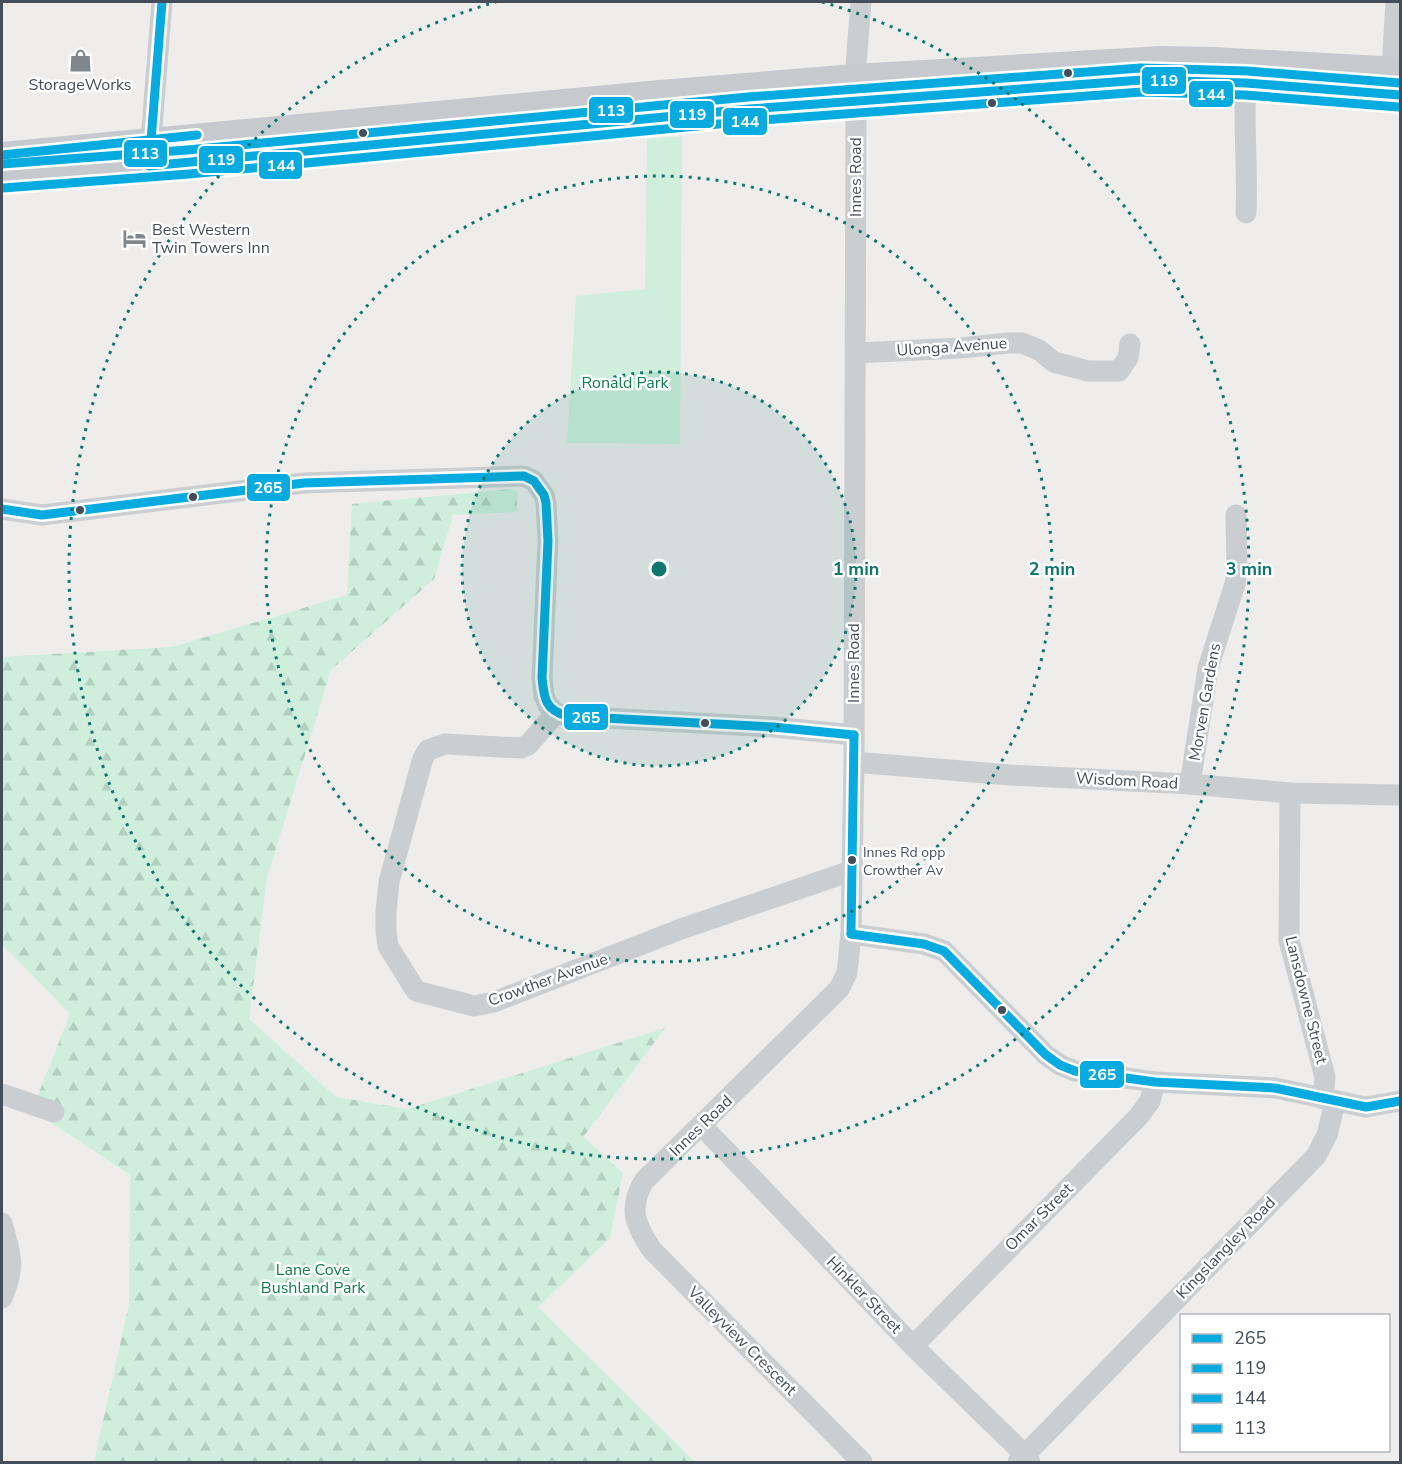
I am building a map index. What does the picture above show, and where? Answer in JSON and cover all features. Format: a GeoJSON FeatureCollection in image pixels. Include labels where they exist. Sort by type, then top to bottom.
{"type":"FeatureCollection","features":[{"type":"Feature","properties":{"kind":"main road"},"geometry":{"type":"LineString","coordinates":[[2,176],[149,166],[645,118],[856,89],[1162,59],[1396,82]]}},
{"type":"Feature","properties":{"kind":"main road"},"geometry":{"type":"LineString","coordinates":[[2,155],[660,93],[1142,80],[1246,83],[1396,82]]}},
{"type":"Feature","properties":{"kind":"main road"},"geometry":{"type":"LineString","coordinates":[[149,166],[151,140]]}},
{"type":"Feature","properties":{"kind":"street"},"geometry":{"type":"LineString","coordinates":[[151,140],[162,2]]}},
{"type":"Feature","properties":{"kind":"street","name":"Innes Road"},"geometry":{"type":"LineString","coordinates":[[634,1211],[637,1192],[644,1180],[839,989],[847,973],[851,934],[854,762],[856,89],[861,2]]}},
{"type":"Feature","properties":{"kind":"street"},"geometry":{"type":"LineString","coordinates":[[1396,2],[1396,82]]}},
{"type":"Feature","properties":{"kind":"street"},"geometry":{"type":"LineString","coordinates":[[1246,83],[1245,162],[1248,180],[1246,213]]}},
{"type":"Feature","properties":{"kind":"street","name":"Ulonga Avenue"},"geometry":{"type":"LineString","coordinates":[[856,353],[961,348],[1008,343],[1022,344],[1039,350],[1054,362],[1088,371],[1119,371],[1128,358],[1130,344]]}},
{"type":"Feature","properties":{"kind":"street"},"geometry":{"type":"LineString","coordinates":[[2,509],[42,515],[304,483],[524,476],[534,481],[544,495],[546,503],[548,541],[542,678],[544,696],[555,713],[580,718],[688,722],[854,735]]}},
{"type":"Feature","properties":{"kind":"street","name":"Morven Gardens"},"geometry":{"type":"LineString","coordinates":[[1190,784],[1208,668],[1235,584],[1236,515]]}},
{"type":"Feature","properties":{"kind":"street","name":"Crowther Avenue"},"geometry":{"type":"LineString","coordinates":[[555,713],[528,745],[520,748],[445,744],[428,750],[423,758],[389,882],[386,931],[388,946],[416,991],[474,1006],[494,1002],[681,929],[851,871]]}},
{"type":"Feature","properties":{"kind":"street","name":"Wisdom Road"},"geometry":{"type":"LineString","coordinates":[[854,762],[1010,775],[1190,784],[1290,793],[1401,795]]}},
{"type":"Feature","properties":{"kind":"street","name":"Lansdowne Street"},"geometry":{"type":"LineString","coordinates":[[1290,793],[1289,940],[1329,1100]]}},
{"type":"Feature","properties":{"kind":"street"},"geometry":{"type":"LineString","coordinates":[[851,934],[924,944],[944,951],[1046,1055],[1060,1065],[1075,1071],[1155,1082],[1275,1088],[1366,1107],[1401,1101]]}},
{"type":"Feature","properties":{"kind":"street","name":"Omar Street"},"geometry":{"type":"LineString","coordinates":[[913,1346],[1139,1116],[1150,1101],[1155,1082]]}},
{"type":"Feature","properties":{"kind":"street"},"geometry":{"type":"LineString","coordinates":[[2,1094],[54,1112]]}},
{"type":"Feature","properties":{"kind":"street","name":"Kingslangley Road"},"geometry":{"type":"LineString","coordinates":[[1024,1460],[1316,1156],[1327,1135],[1329,1100]]}},
{"type":"Feature","properties":{"kind":"street","name":"Hinkler Street"},"geometry":{"type":"LineString","coordinates":[[702,1125],[1024,1460]]}},
{"type":"Feature","properties":{"kind":"street","name":"Valleyview Crescent"},"geometry":{"type":"LineString","coordinates":[[634,1211],[640,1232],[652,1250],[862,1462]]}},
{"type":"Feature","properties":{"kind":"street"},"geometry":{"type":"LineString","coordinates":[[2,1223],[12,1264],[11,1277],[2,1298]]}},
{"type":"Feature","properties":{"kind":"green space","name":"Ronald Park"},"geometry":{"type":"Polygon","coordinates":[[[682,136],[680,444],[567,443],[576,296],[645,289],[647,139],[682,136]]]}},
{"type":"Feature","properties":{"kind":"green space","name":"Lane Cove Bushland Park"},"geometry":{"type":"Polygon","coordinates":[[[511,489],[517,492],[517,512],[453,515],[434,579],[331,670],[267,878],[249,1019],[336,1097],[408,1109],[665,1028],[583,1137],[623,1173],[610,1238],[538,1307],[695,1462],[94,1462],[129,1304],[130,1175],[32,1110],[70,1014],[2,944],[2,657],[172,647],[347,595],[352,504],[511,489]]]}},
{"type":"Feature","properties":{"kind":"transit line","name":"119"},"geometry":{"type":"LineString","coordinates":[[162,2],[149,166],[749,109],[1142,80],[1246,83],[1400,95]]}},
{"type":"Feature","properties":{"kind":"transit line","name":"113"},"geometry":{"type":"LineString","coordinates":[[2,164],[187,150],[748,97],[1141,68],[1247,71],[1400,83]]}},
{"type":"Feature","properties":{"kind":"transit line","name":"144"},"geometry":{"type":"LineString","coordinates":[[3,188],[189,174],[750,121],[1142,92],[1245,95],[1399,107]]}},
{"type":"Feature","properties":{"kind":"transit line","name":"119"},"geometry":{"type":"LineString","coordinates":[[2,155],[197,135]]}},
{"type":"Feature","properties":{"kind":"transit line","name":"265"},"geometry":{"type":"LineString","coordinates":[[2,509],[42,515],[304,483],[524,476],[534,481],[544,495],[546,503],[548,541],[542,678],[545,697],[550,707],[567,716],[773,727],[854,735]]}},
{"type":"Feature","properties":{"kind":"transit line","name":"265"},"geometry":{"type":"LineString","coordinates":[[851,934],[854,735]]}},
{"type":"Feature","properties":{"kind":"transit line","name":"265"},"geometry":{"type":"LineString","coordinates":[[851,934],[924,944],[944,951],[1046,1055],[1060,1065],[1075,1071],[1155,1082],[1275,1088],[1366,1107],[1400,1101]]}},
{"type":"Feature","properties":{"kind":"place","name":"StorageWorks"},"geometry":{"type":"Point","coordinates":[80,60]}},
{"type":"Feature","properties":{"kind":"place","name":"Best Western Twin Towers Inn"},"geometry":{"type":"Point","coordinates":[134,239]}},
{"type":"Feature","properties":{"kind":"place","name":"Innes Rd opp Crowther Av"},"geometry":{"type":"Point","coordinates":[852,860]}}]}
